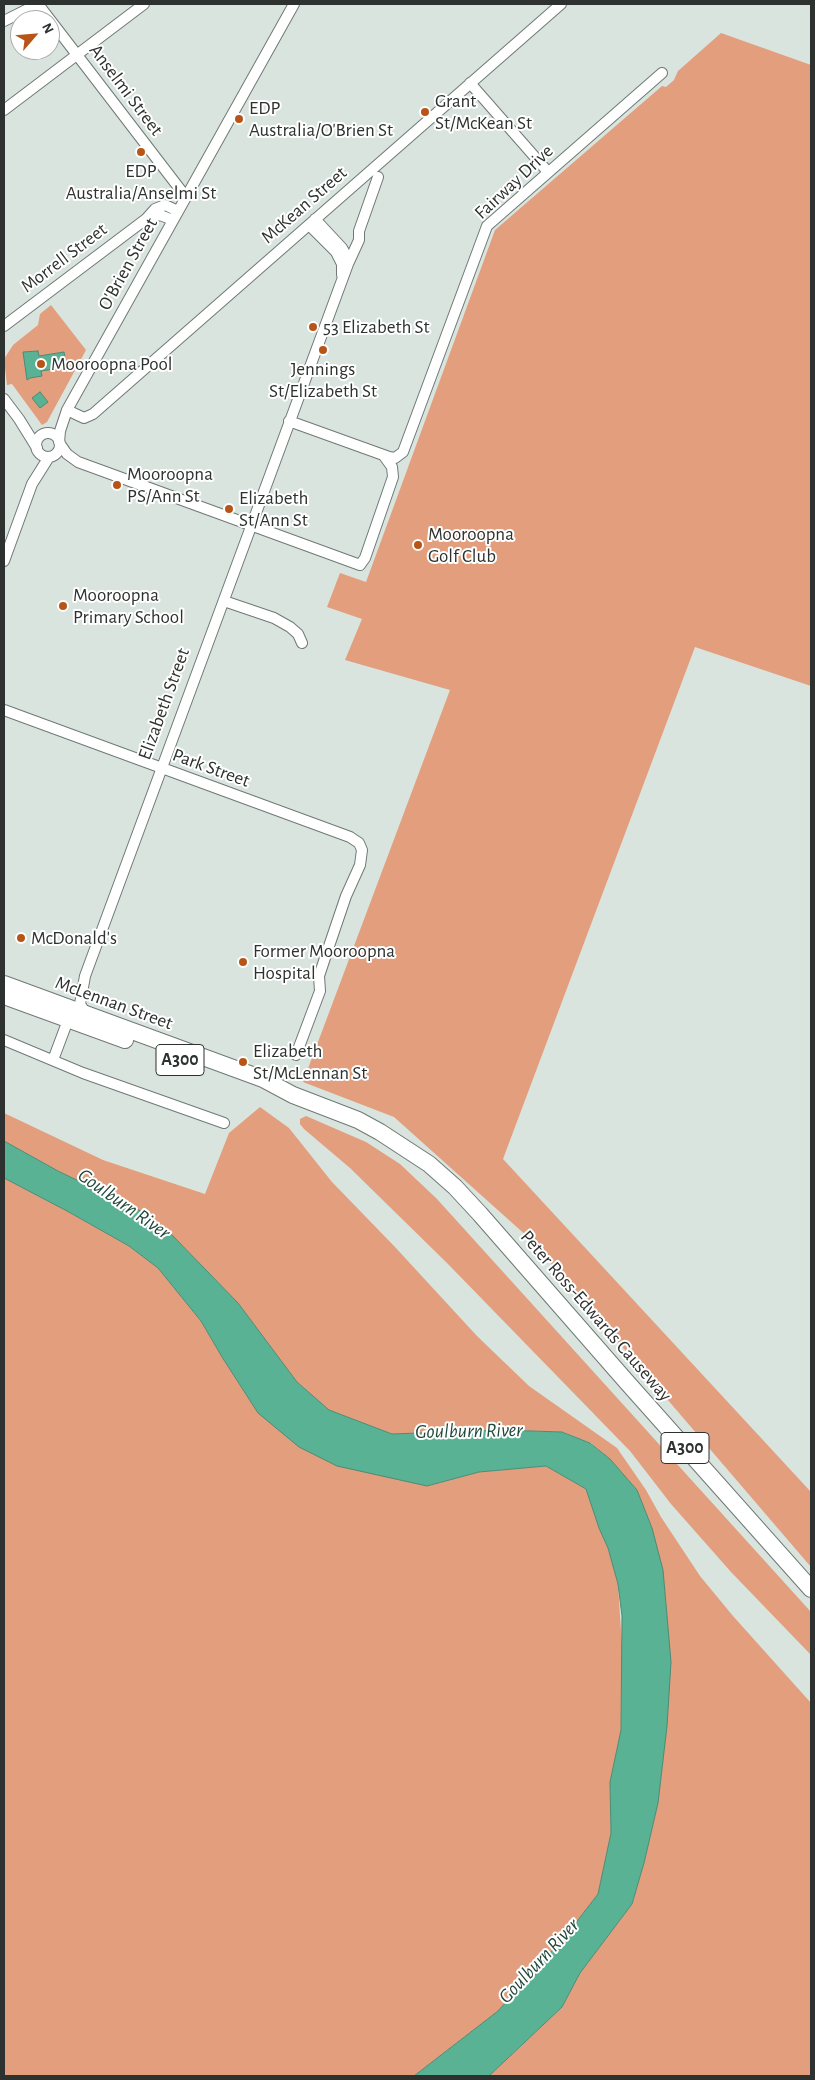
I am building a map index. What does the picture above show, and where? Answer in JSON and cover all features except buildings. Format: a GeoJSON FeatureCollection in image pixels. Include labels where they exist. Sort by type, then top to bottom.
{"type":"FeatureCollection","features":[{"type":"Feature","properties":{"kind":"highway","name":"McLennan Street"},"geometry":{"type":"LineString","coordinates":[[4,984],[69,1014],[262,1089],[293,1095]]}},
{"type":"Feature","properties":{"kind":"highway","name":"McLennan Street"},"geometry":{"type":"LineString","coordinates":[[4,996],[69,1014],[87,1014],[263,1079],[293,1095],[323,1106]]}},
{"type":"Feature","properties":{"kind":"highway","name":"Peter Ross-Edwards Causeway"},"geometry":{"type":"LineString","coordinates":[[323,1106],[358,1120],[394,1139],[429,1164],[455,1187],[811,1588]]}},
{"type":"Feature","properties":{"kind":"street"},"geometry":{"type":"LineString","coordinates":[[4,21],[38,4]]}},
{"type":"Feature","properties":{"kind":"street","name":"Anselmi Street"},"geometry":{"type":"LineString","coordinates":[[38,4],[186,197]]}},
{"type":"Feature","properties":{"kind":"street"},"geometry":{"type":"LineString","coordinates":[[4,110],[144,4]]}},
{"type":"Feature","properties":{"kind":"street","name":"O'Brien Street"},"geometry":{"type":"LineString","coordinates":[[59,443],[60,431],[67,410],[294,4]]}},
{"type":"Feature","properties":{"kind":"street","name":"McKean Street"},"geometry":{"type":"LineString","coordinates":[[67,410],[84,418],[92,414],[561,4]]}},
{"type":"Feature","properties":{"kind":"street","name":"Fairway Drive"},"geometry":{"type":"LineString","coordinates":[[388,457],[398,456],[404,450],[485,229],[662,73]]}},
{"type":"Feature","properties":{"kind":"street"},"geometry":{"type":"LineString","coordinates":[[470,83],[548,172]]}},
{"type":"Feature","properties":{"kind":"street","name":"Elizabeth Street"},"geometry":{"type":"LineString","coordinates":[[342,276],[355,250],[359,232],[378,177]]}},
{"type":"Feature","properties":{"kind":"street","name":"Morrell Street"},"geometry":{"type":"LineString","coordinates":[[4,326],[146,218],[158,215],[176,216]]}},
{"type":"Feature","properties":{"kind":"street","name":"Elizabeth Street"},"geometry":{"type":"LineString","coordinates":[[87,1014],[81,1009],[80,1004],[85,976],[348,262],[346,255],[312,222]]}},
{"type":"Feature","properties":{"kind":"street"},"geometry":{"type":"LineString","coordinates":[[4,399],[42,456],[84,464]]}},
{"type":"Feature","properties":{"kind":"street","name":"O'Brien Street"},"geometry":{"type":"LineString","coordinates":[[44,434],[67,410]]}},
{"type":"Feature","properties":{"kind":"street"},"geometry":{"type":"LineString","coordinates":[[19,419],[44,434],[53,435],[69,456],[84,464],[360,565],[365,558],[394,476],[388,457],[289,421]]}},
{"type":"Feature","properties":{"kind":"street"},"geometry":{"type":"LineString","coordinates":[[32,484],[37,441],[44,434]]}},
{"type":"Feature","properties":{"kind":"street"},"geometry":{"type":"LineString","coordinates":[[4,556],[32,484],[50,457],[58,452],[59,443]]}},
{"type":"Feature","properties":{"kind":"street"},"geometry":{"type":"LineString","coordinates":[[224,601],[274,618],[298,634],[302,643]]}},
{"type":"Feature","properties":{"kind":"street","name":"Park Street"},"geometry":{"type":"LineString","coordinates":[[4,710],[353,838],[359,843],[362,849],[361,863],[346,896],[326,955],[319,976],[320,990],[296,1055]]}},
{"type":"Feature","properties":{"kind":"street","name":"Elizabeth Street"},"geometry":{"type":"LineString","coordinates":[[53,1060],[78,986],[85,976]]}},
{"type":"Feature","properties":{"kind":"street"},"geometry":{"type":"LineString","coordinates":[[4,1040],[93,1077],[224,1123]]}},
{"type":"Feature","properties":{"kind":"shaded area","name":"Mooroopna Golf Club"},"geometry":{"type":"Polygon","coordinates":[[[721,33],[811,65],[811,686],[695,647],[503,1159],[811,1492],[811,1567],[529,1238],[394,1117],[303,1082],[450,690],[345,660],[362,619],[327,607],[340,573],[366,582],[495,230],[662,86],[666,87],[674,80],[678,71],[721,33]]]}},
{"type":"Feature","properties":{"kind":"shaded area","name":"Mooroopna Pool"},"geometry":{"type":"Polygon","coordinates":[[[51,305],[86,350],[47,422],[42,425],[12,384],[7,385],[4,359],[13,345],[38,325],[40,314],[51,305]]]}},
{"type":"Feature","properties":{"kind":"shaded area"},"geometry":{"type":"Polygon","coordinates":[[[260,1107],[289,1128],[332,1182],[477,1336],[529,1386],[617,1448],[700,1576],[811,1703],[811,2076],[489,2076],[562,2007],[580,1973],[632,1904],[658,1803],[652,1528],[637,1490],[610,1459],[591,1443],[563,1432],[501,1430],[392,1434],[329,1410],[297,1382],[238,1303],[173,1236],[149,1215],[58,1171],[4,1141],[4,1113],[103,1160],[205,1194],[229,1133],[260,1107]]]}},
{"type":"Feature","properties":{"kind":"shaded area"},"geometry":{"type":"Polygon","coordinates":[[[306,1116],[366,1142],[400,1164],[437,1199],[811,1612],[811,1655],[731,1572],[671,1504],[630,1451],[447,1263],[350,1168],[304,1129],[300,1124],[300,1119],[306,1116]]]}},
{"type":"Feature","properties":{"kind":"shaded area"},"geometry":{"type":"Polygon","coordinates":[[[4,1178],[129,1246],[158,1268],[201,1321],[258,1413],[410,1481],[427,1486],[479,1472],[546,1466],[586,1489],[608,1548],[618,1584],[622,1646],[621,1730],[610,1781],[611,1833],[598,1894],[568,1933],[498,2011],[414,2076],[4,2076],[4,1178]]]}},
{"type":"Feature","properties":{"kind":"water"},"geometry":{"type":"Polygon","coordinates":[[[38,351],[39,356],[64,352],[67,367],[41,371],[42,376],[27,380],[23,352],[38,351]]]}},
{"type":"Feature","properties":{"kind":"water"},"geometry":{"type":"Polygon","coordinates":[[[40,392],[48,402],[40,408],[32,398],[40,392]]]}},
{"type":"Feature","properties":{"kind":"water","name":"Goulburn River"},"geometry":{"type":"Polygon","coordinates":[[[4,1141],[58,1171],[149,1215],[173,1236],[238,1303],[297,1382],[329,1410],[392,1434],[501,1430],[562,1432],[590,1443],[610,1459],[637,1490],[652,1528],[663,1570],[671,1662],[667,1726],[658,1803],[644,1863],[632,1904],[580,1973],[562,2007],[489,2076],[414,2076],[498,2011],[568,1933],[598,1894],[611,1833],[610,1782],[621,1730],[622,1616],[618,1584],[608,1548],[586,1489],[546,1466],[479,1472],[427,1486],[337,1466],[299,1447],[258,1413],[201,1321],[158,1268],[129,1246],[4,1178],[4,1141]]]}},
{"type":"Feature","properties":{"kind":"place","name":"Grant St/McKean St"},"geometry":{"type":"Point","coordinates":[425,112]}},
{"type":"Feature","properties":{"kind":"place","name":"EDP Australia/O'Brien St"},"geometry":{"type":"Point","coordinates":[239,119]}},
{"type":"Feature","properties":{"kind":"place","name":"EDP Australia/Anselmi St"},"geometry":{"type":"Point","coordinates":[141,152]}},
{"type":"Feature","properties":{"kind":"place","name":"53 Elizabeth St"},"geometry":{"type":"Point","coordinates":[313,327]}},
{"type":"Feature","properties":{"kind":"place","name":"Jennings St/Elizabeth St"},"geometry":{"type":"Point","coordinates":[323,350]}},
{"type":"Feature","properties":{"kind":"place","name":"Mooroopna Pool"},"geometry":{"type":"Point","coordinates":[41,364]}},
{"type":"Feature","properties":{"kind":"place","name":"Mooroopna PS/Ann St"},"geometry":{"type":"Point","coordinates":[117,485]}},
{"type":"Feature","properties":{"kind":"place","name":"Elizabeth St/Ann St"},"geometry":{"type":"Point","coordinates":[229,509]}},
{"type":"Feature","properties":{"kind":"place","name":"Mooroopna Golf Club"},"geometry":{"type":"Point","coordinates":[418,545]}},
{"type":"Feature","properties":{"kind":"place","name":"Mooroopna Primary School"},"geometry":{"type":"Point","coordinates":[63,606]}},
{"type":"Feature","properties":{"kind":"place","name":"McDonald's"},"geometry":{"type":"Point","coordinates":[21,938]}},
{"type":"Feature","properties":{"kind":"place","name":"Former Mooroopna Hospital"},"geometry":{"type":"Point","coordinates":[243,962]}},
{"type":"Feature","properties":{"kind":"place","name":"Elizabeth St/McLennan St"},"geometry":{"type":"Point","coordinates":[243,1062]}}]}
